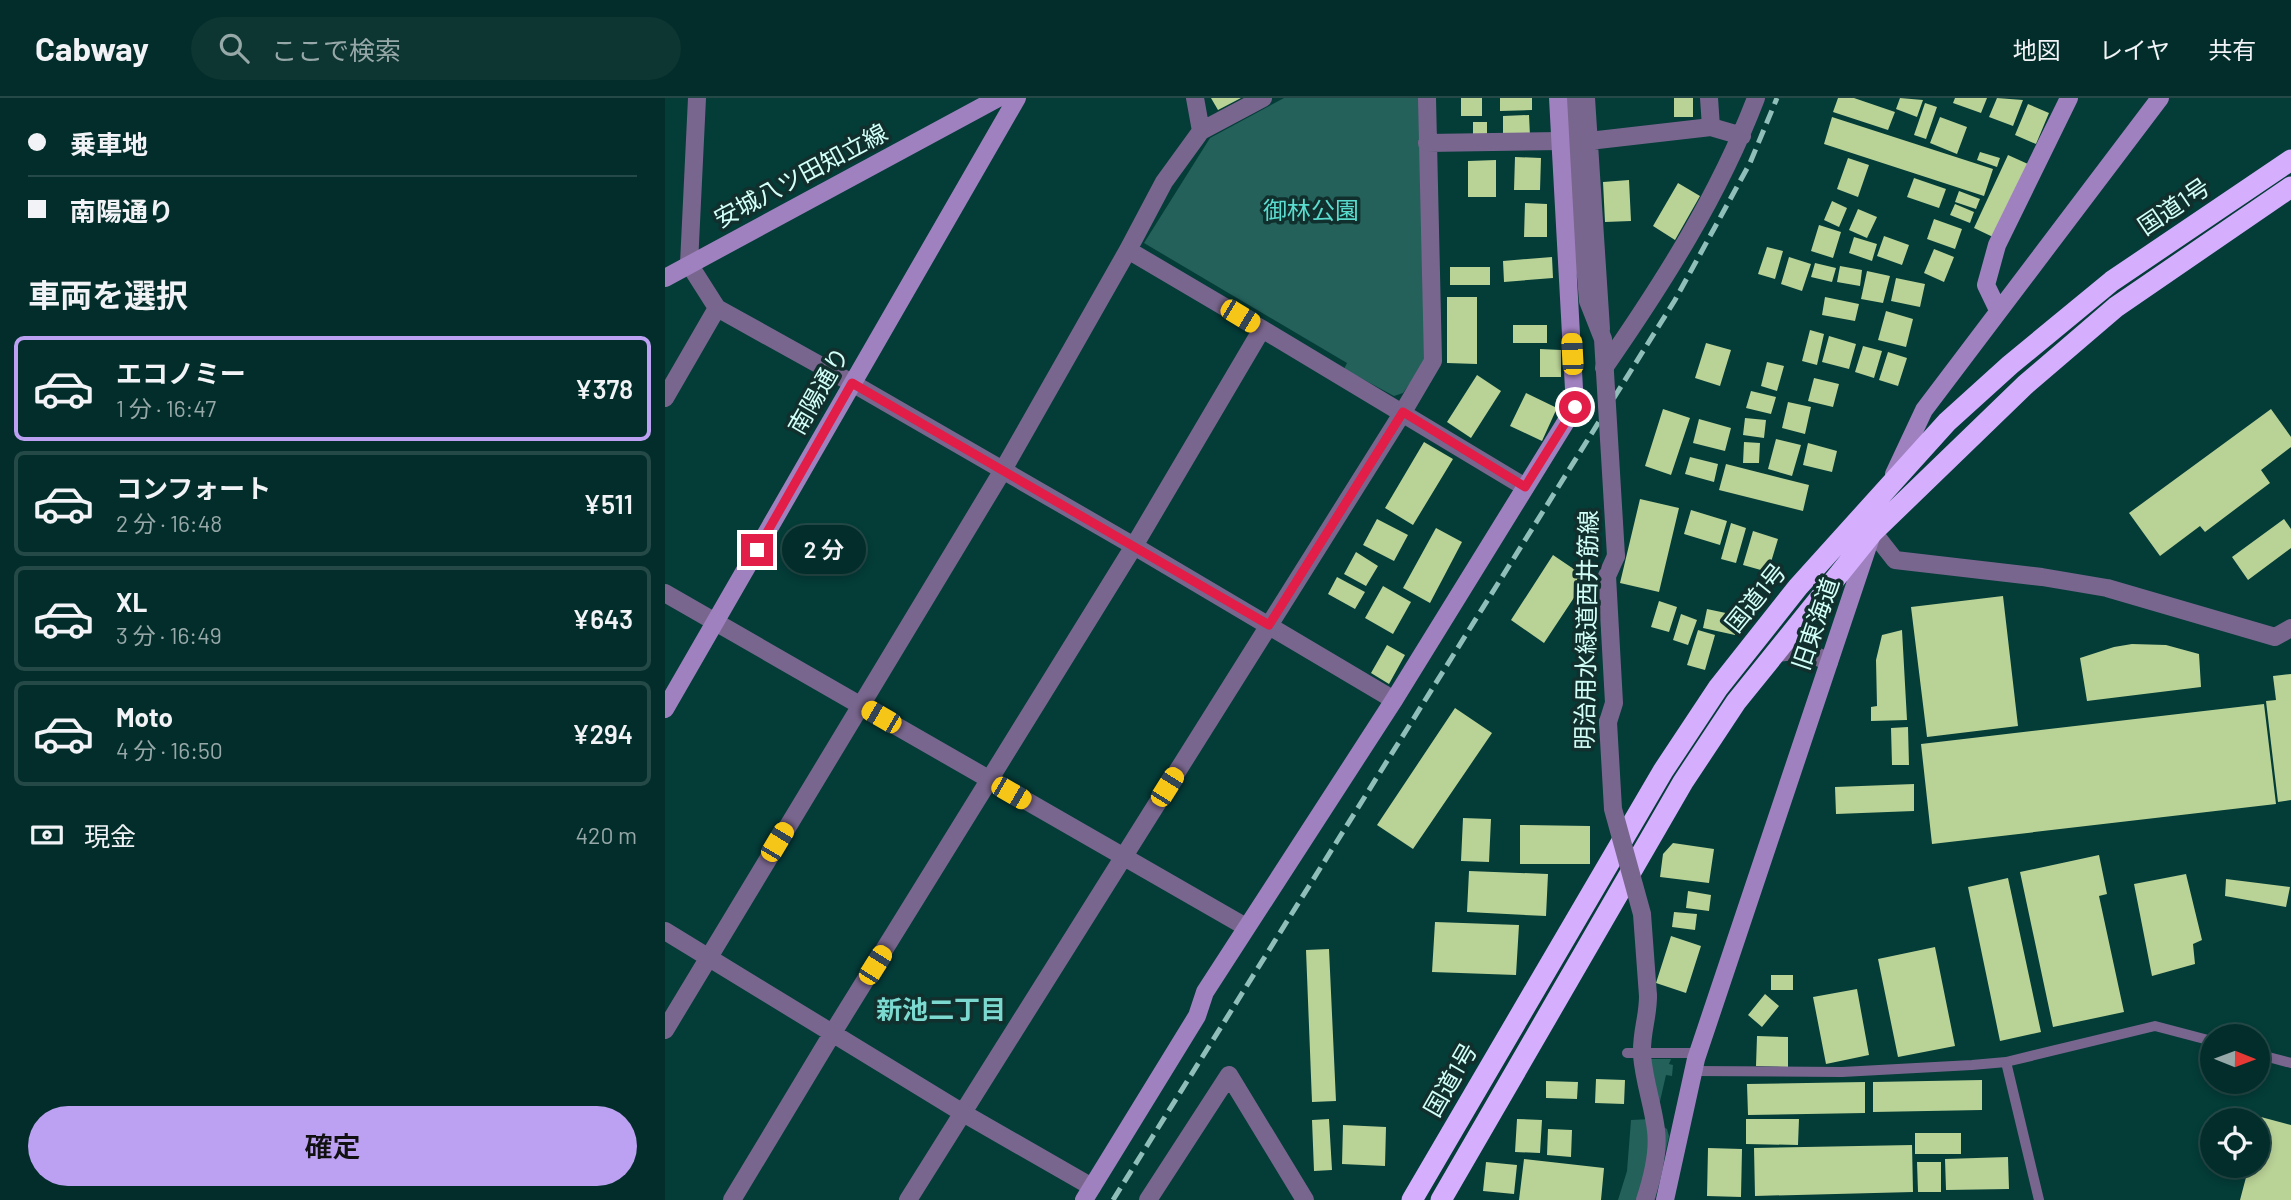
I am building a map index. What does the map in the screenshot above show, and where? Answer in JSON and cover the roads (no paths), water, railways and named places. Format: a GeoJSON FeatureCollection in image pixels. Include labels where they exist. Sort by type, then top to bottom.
{"type":"FeatureCollection","features":[{"type":"Feature","properties":{"kind":"highway","name":"国道1号"},"geometry":{"type":"LineString","coordinates":[[1412,1200],[1663,771],[1718,688],[1798,587],[1947,422],[2010,365],[2112,281],[2291,160]]}},
{"type":"Feature","properties":{"kind":"highway","name":"国道1号"},"geometry":{"type":"LineString","coordinates":[[1441,1200],[1683,782],[1736,702],[1873,532],[2025,386],[2116,307],[2291,187]]}},
{"type":"Feature","properties":{"kind":"street"},"geometry":{"type":"LineString","coordinates":[[697,98],[689,264],[717,308],[1135,546],[1394,700]]}},
{"type":"Feature","properties":{"kind":"street","name":"安城八ツ田知立線"},"geometry":{"type":"LineString","coordinates":[[665,278],[998,98]]}},
{"type":"Feature","properties":{"kind":"street","name":"南陽通り"},"geometry":{"type":"LineString","coordinates":[[665,709],[1017,98]]}},
{"type":"Feature","properties":{"kind":"street"},"geometry":{"type":"LineString","coordinates":[[1195,98],[1201,131]]}},
{"type":"Feature","properties":{"kind":"street"},"geometry":{"type":"LineString","coordinates":[[665,1030],[1003,470],[1164,182],[1201,131],[1263,98]]}},
{"type":"Feature","properties":{"kind":"street"},"geometry":{"type":"LineString","coordinates":[[908,1200],[1433,361],[1427,98]]}},
{"type":"Feature","properties":{"kind":"street"},"geometry":{"type":"LineString","coordinates":[[665,931],[963,1113],[1088,1194],[1197,1016],[1205,992],[1394,700],[1575,407],[1558,98]]}},
{"type":"Feature","properties":{"kind":"street","name":"明治用水緑道西井筋線"},"geometry":{"type":"LineString","coordinates":[[1573,98],[1588,301],[1603,339],[1616,556],[1607,576],[1614,703],[1608,722],[1613,809],[1642,914],[1648,996],[1648,1014],[1634,1053],[1643,1069],[1657,1140],[1645,1200]]}},
{"type":"Feature","properties":{"kind":"street"},"geometry":{"type":"LineString","coordinates":[[1586,98],[1604,368],[1677,259],[1742,136],[1756,98]]}},
{"type":"Feature","properties":{"kind":"street"},"geometry":{"type":"LineString","coordinates":[[1709,98],[1711,127]]}},
{"type":"Feature","properties":{"kind":"street"},"geometry":{"type":"LineString","coordinates":[[1998,310],[1986,285],[1997,246],[2070,98]]}},
{"type":"Feature","properties":{"kind":"street","name":"旧東海道"},"geometry":{"type":"LineString","coordinates":[[1665,1200],[1696,1062],[1890,484],[1924,410],[2161,98]]}},
{"type":"Feature","properties":{"kind":"street"},"geometry":{"type":"LineString","coordinates":[[1589,141],[1711,127],[1742,136]]}},
{"type":"Feature","properties":{"kind":"street"},"geometry":{"type":"LineString","coordinates":[[1427,143],[1561,141]]}},
{"type":"Feature","properties":{"kind":"street"},"geometry":{"type":"LineString","coordinates":[[1128,250],[1525,487]]}},
{"type":"Feature","properties":{"kind":"street"},"geometry":{"type":"LineString","coordinates":[[665,398],[717,308]]}},
{"type":"Feature","properties":{"kind":"street"},"geometry":{"type":"LineString","coordinates":[[732,1200],[1135,546],[1262,329]]}},
{"type":"Feature","properties":{"kind":"street"},"geometry":{"type":"LineString","coordinates":[[1873,532],[1895,560],[2042,577],[2107,588],[2275,636],[2291,628]]}},
{"type":"Feature","properties":{"kind":"street"},"geometry":{"type":"LineString","coordinates":[[665,593],[1246,927]]}},
{"type":"Feature","properties":{"kind":"street"},"geometry":{"type":"LineString","coordinates":[[1777,653],[1803,650],[1829,663]]}},
{"type":"Feature","properties":{"kind":"street"},"geometry":{"type":"LineString","coordinates":[[1148,1200],[1229,1075],[1305,1200]]}},
{"type":"Feature","properties":{"kind":"lane"},"geometry":{"type":"LineString","coordinates":[[1634,1053],[1696,1062],[1842,1072],[2005,1062],[2155,1026],[2200,1038]]}},
{"type":"Feature","properties":{"kind":"lane"},"geometry":{"type":"LineString","coordinates":[[2270,1057],[2291,1063]]}},
{"type":"Feature","properties":{"kind":"lane"},"geometry":{"type":"LineString","coordinates":[[2005,1062],[2039,1200]]}},
{"type":"Feature","properties":{"kind":"railway"},"geometry":{"type":"LineString","coordinates":[[1113,1200],[1675,300],[1750,163],[1777,98]]}},
{"type":"Feature","properties":{"kind":"district","name":"新池二丁目"},"geometry":{"type":"Point","coordinates":[941,1010]}},
{"type":"Feature","properties":{"kind":"park label","name":"御林公園"},"geometry":{"type":"Point","coordinates":[1311,211]}}]}
